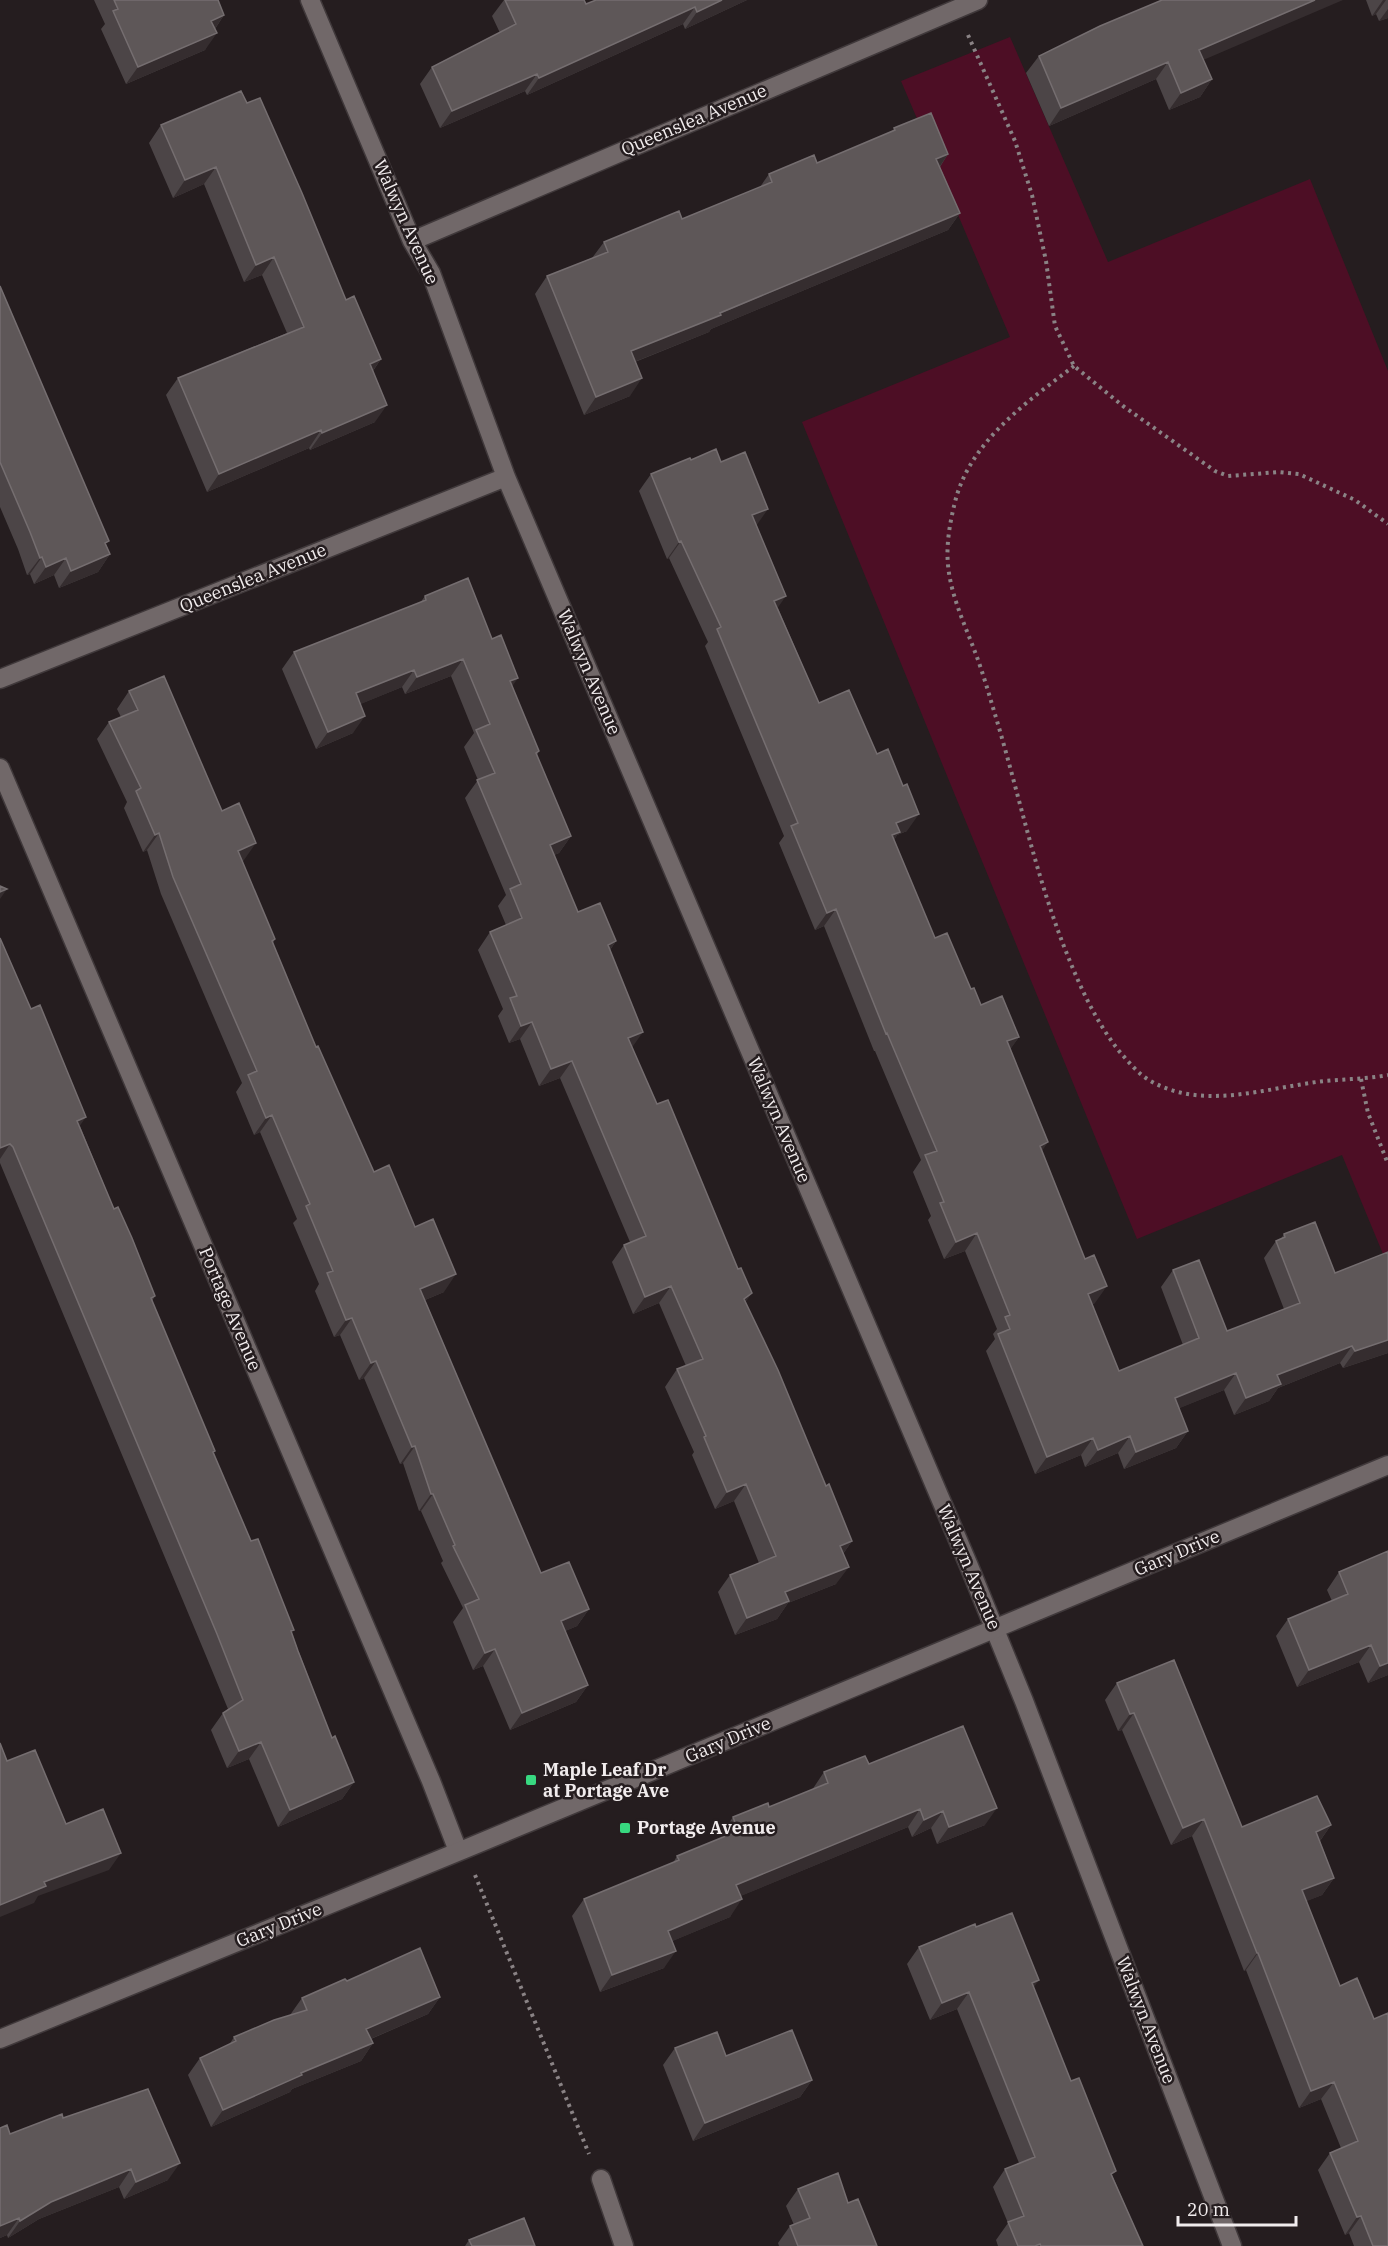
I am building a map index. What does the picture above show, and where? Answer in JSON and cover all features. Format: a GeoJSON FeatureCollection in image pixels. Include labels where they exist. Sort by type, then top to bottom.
{"type":"FeatureCollection","features":[{"type":"Feature","properties":{"kind":"street","name":"Walwyn Avenue"},"geometry":{"type":"LineString","coordinates":[[310,0],[412,240],[430,273],[506,477],[1024,1701],[1232,2246]]}},
{"type":"Feature","properties":{"kind":"street","name":"Queenslea Avenue"},"geometry":{"type":"LineString","coordinates":[[412,240],[978,0]]}},
{"type":"Feature","properties":{"kind":"street","name":"Queenslea Avenue"},"geometry":{"type":"LineString","coordinates":[[0,679],[506,477]]}},
{"type":"Feature","properties":{"kind":"street","name":"Portage Avenue"},"geometry":{"type":"LineString","coordinates":[[0,768],[461,1850]]}},
{"type":"Feature","properties":{"kind":"street","name":"Gary Drive"},"geometry":{"type":"LineString","coordinates":[[0,2039],[1388,1465]]}},
{"type":"Feature","properties":{"kind":"street"},"geometry":{"type":"LineString","coordinates":[[601,2180],[624,2246]]}},
{"type":"Feature","properties":{"kind":"path"},"geometry":{"type":"LineString","coordinates":[[957,9],[1018,152],[1035,206],[1046,261],[1055,326],[1074,366],[1123,406],[1215,471],[1228,476],[1279,472],[1299,474],[1356,500],[1388,524]]}},
{"type":"Feature","properties":{"kind":"path"},"geometry":{"type":"LineString","coordinates":[[1074,366],[1008,418],[986,443],[962,481],[955,501],[948,543],[948,566],[959,612],[979,662],[995,712],[1055,927],[1078,982],[1107,1035],[1138,1073],[1149,1081],[1186,1095],[1230,1095],[1325,1081],[1388,1075]]}},
{"type":"Feature","properties":{"kind":"path"},"geometry":{"type":"LineString","coordinates":[[1361,1079],[1368,1113],[1388,1164]]}},
{"type":"Feature","properties":{"kind":"path"},"geometry":{"type":"LineString","coordinates":[[461,1850],[601,2180]]}},
{"type":"Feature","properties":{"kind":"shaded area"},"geometry":{"type":"Polygon","coordinates":[[[1010,37],[1108,262],[1310,179],[1388,371],[1388,1266],[1342,1155],[1137,1239],[802,422],[1010,337],[901,81],[1010,37]]]}},
{"type":"Feature","properties":{"kind":"building"},"geometry":{"type":"Polygon","coordinates":[[[114,0],[218,0],[224,15],[211,21],[217,33],[138,67],[113,11],[118,9],[114,0]]]}},
{"type":"Feature","properties":{"kind":"building"},"geometry":{"type":"Polygon","coordinates":[[[505,0],[584,0],[586,4],[596,0],[722,0],[697,12],[695,7],[539,78],[537,74],[452,111],[432,67],[516,24],[505,0]]]}},
{"type":"Feature","properties":{"kind":"building"},"geometry":{"type":"Polygon","coordinates":[[[1162,0],[1315,0],[1199,50],[1212,79],[1181,93],[1168,62],[1061,108],[1039,56],[1100,26],[1162,0]]]}},
{"type":"Feature","properties":{"kind":"building"},"geometry":{"type":"Polygon","coordinates":[[[241,91],[247,103],[260,98],[346,300],[354,296],[381,359],[370,364],[387,405],[322,433],[321,430],[219,474],[178,378],[304,327],[274,257],[256,265],[216,167],[185,180],[161,125],[241,91]]]}},
{"type":"Feature","properties":{"kind":"building"},"geometry":{"type":"Polygon","coordinates":[[[931,113],[948,154],[936,159],[960,213],[631,351],[642,378],[596,397],[547,276],[608,252],[604,242],[679,211],[682,219],[772,182],[769,174],[814,155],[817,163],[931,113]]]}},
{"type":"Feature","properties":{"kind":"building"},"geometry":{"type":"Polygon","coordinates":[[[0,286],[109,541],[105,543],[110,554],[71,571],[66,558],[46,567],[42,557],[40,558],[0,462],[0,286]]]}},
{"type":"Feature","properties":{"kind":"building"},"geometry":{"type":"Polygon","coordinates":[[[716,449],[721,462],[745,452],[768,509],[752,515],[786,596],[774,601],[819,703],[849,690],[877,754],[888,749],[903,786],[907,784],[919,814],[896,823],[900,832],[892,835],[935,938],[947,933],[971,989],[974,988],[981,1005],[1002,996],[1019,1037],[1007,1041],[1048,1142],[1040,1146],[1085,1259],[1094,1255],[1107,1286],[1088,1294],[1119,1371],[1199,1338],[1173,1270],[1199,1260],[1227,1331],[1300,1303],[1276,1241],[1285,1237],[1284,1234],[1315,1222],[1335,1273],[1388,1252],[1388,1340],[1355,1351],[1352,1346],[1277,1375],[1281,1384],[1246,1398],[1236,1373],[1175,1398],[1188,1431],[1136,1452],[1130,1436],[1098,1450],[1093,1438],[1047,1457],[998,1334],[1010,1329],[1005,1317],[1010,1315],[977,1233],[956,1242],[940,1203],[944,1202],[925,1155],[937,1151],[886,1034],[836,909],[827,913],[791,826],[798,823],[717,629],[721,627],[681,541],[679,542],[651,474],[716,449]]]}},
{"type":"Feature","properties":{"kind":"building"},"geometry":{"type":"Polygon","coordinates":[[[468,578],[492,639],[501,635],[518,678],[510,681],[539,751],[536,753],[571,836],[550,845],[578,912],[600,903],[616,941],[608,945],[643,1032],[628,1038],[657,1104],[668,1100],[738,1269],[741,1268],[752,1293],[744,1299],[778,1370],[826,1486],[829,1484],[852,1541],[840,1546],[849,1567],[785,1592],[789,1601],[747,1618],[730,1575],[776,1556],[746,1484],[727,1492],[677,1369],[703,1359],[671,1286],[645,1297],[624,1245],[646,1236],[572,1061],[551,1069],[532,1022],[521,1026],[510,998],[517,996],[490,932],[522,918],[510,889],[521,884],[477,780],[495,773],[476,730],[490,724],[463,659],[417,677],[414,670],[356,693],[365,716],[328,732],[294,652],[426,600],[425,596],[468,578]]]}},
{"type":"Feature","properties":{"kind":"building"},"geometry":{"type":"Polygon","coordinates":[[[164,676],[222,811],[239,803],[256,843],[238,851],[275,939],[272,941],[316,1047],[318,1046],[374,1172],[389,1165],[415,1227],[433,1219],[456,1274],[420,1289],[541,1573],[569,1562],[589,1609],[561,1621],[588,1685],[522,1713],[495,1649],[485,1653],[465,1605],[479,1599],[453,1546],[455,1545],[433,1494],[431,1494],[415,1446],[412,1447],[376,1361],[371,1363],[352,1318],[346,1320],[327,1273],[333,1271],[306,1206],[310,1204],[272,1115],[266,1118],[248,1075],[257,1071],[173,877],[159,833],[155,835],[136,791],[141,788],[109,722],[138,710],[129,691],[164,676]]]}},
{"type":"Feature","properties":{"kind":"building"},"geometry":{"type":"Polygon","coordinates":[[[0,938],[31,1009],[40,1005],[86,1117],[77,1121],[114,1209],[118,1207],[132,1238],[155,1296],[151,1298],[215,1451],[213,1452],[251,1541],[258,1539],[294,1630],[291,1631],[298,1651],[332,1738],[335,1736],[354,1782],[290,1810],[261,1742],[239,1751],[223,1713],[243,1700],[217,1634],[13,1147],[10,1144],[0,1148],[0,938]]]}},
{"type":"Feature","properties":{"kind":"building"},"geometry":{"type":"Polygon","coordinates":[[[1388,1551],[1388,1663],[1380,1666],[1371,1645],[1309,1670],[1288,1619],[1348,1594],[1339,1572],[1388,1551]]]}},
{"type":"Feature","properties":{"kind":"building"},"geometry":{"type":"Polygon","coordinates":[[[1174,1660],[1242,1827],[1317,1796],[1331,1825],[1316,1832],[1334,1878],[1302,1890],[1340,1986],[1357,1978],[1374,2019],[1388,2013],[1388,2246],[1373,2246],[1361,2216],[1357,2217],[1330,2153],[1358,2141],[1334,2082],[1311,2091],[1204,1819],[1183,1828],[1134,1713],[1130,1714],[1117,1683],[1174,1660]]]}},
{"type":"Feature","properties":{"kind":"building"},"geometry":{"type":"Polygon","coordinates":[[[963,1726],[997,1808],[949,1827],[943,1811],[924,1820],[920,1809],[736,1885],[742,1899],[668,1931],[676,1951],[612,1975],[584,1899],[679,1860],[677,1856],[738,1831],[733,1817],[768,1803],[769,1807],[828,1783],[824,1772],[865,1756],[869,1764],[963,1726]]]}},
{"type":"Feature","properties":{"kind":"building"},"geometry":{"type":"Polygon","coordinates":[[[0,1743],[7,1761],[35,1750],[66,1824],[103,1809],[121,1853],[44,1882],[46,1886],[0,1905],[0,1743]]]}},
{"type":"Feature","properties":{"kind":"building"},"geometry":{"type":"Polygon","coordinates":[[[1012,1913],[1039,1980],[1032,1983],[1071,2081],[1079,2078],[1116,2171],[1111,2174],[1143,2246],[1041,2246],[1040,2244],[1018,2246],[1008,2222],[1024,2216],[1005,2169],[1035,2157],[969,1992],[942,2003],[919,1947],[975,1924],[976,1927],[1012,1913]]]}},
{"type":"Feature","properties":{"kind":"building"},"geometry":{"type":"Polygon","coordinates":[[[420,1948],[440,1997],[366,2029],[373,2043],[301,2073],[302,2075],[223,2110],[200,2058],[236,2041],[234,2037],[274,2020],[307,2010],[302,1998],[345,1979],[347,1981],[420,1948]]]}},
{"type":"Feature","properties":{"kind":"building"},"geometry":{"type":"Polygon","coordinates":[[[792,2030],[812,2080],[705,2123],[675,2048],[717,2032],[726,2056],[792,2030]]]}},
{"type":"Feature","properties":{"kind":"building"},"geometry":{"type":"Polygon","coordinates":[[[148,2089],[180,2163],[136,2182],[131,2169],[51,2202],[20,2221],[19,2218],[0,2226],[0,2128],[7,2125],[10,2134],[62,2114],[63,2118],[148,2089]]]}},
{"type":"Feature","properties":{"kind":"building"},"geometry":{"type":"Polygon","coordinates":[[[838,2173],[848,2203],[858,2199],[877,2246],[798,2246],[790,2226],[810,2218],[798,2189],[838,2173]]]}},
{"type":"Feature","properties":{"kind":"building"},"geometry":{"type":"Polygon","coordinates":[[[524,2218],[535,2246],[472,2246],[469,2240],[524,2218]]]}},
{"type":"Feature","properties":{"kind":"place","name":"Maple Leaf Dr at Portage Ave"},"geometry":{"type":"Point","coordinates":[531,1780]}},
{"type":"Feature","properties":{"kind":"place","name":"Portage Avenue"},"geometry":{"type":"Point","coordinates":[625,1828]}}]}
